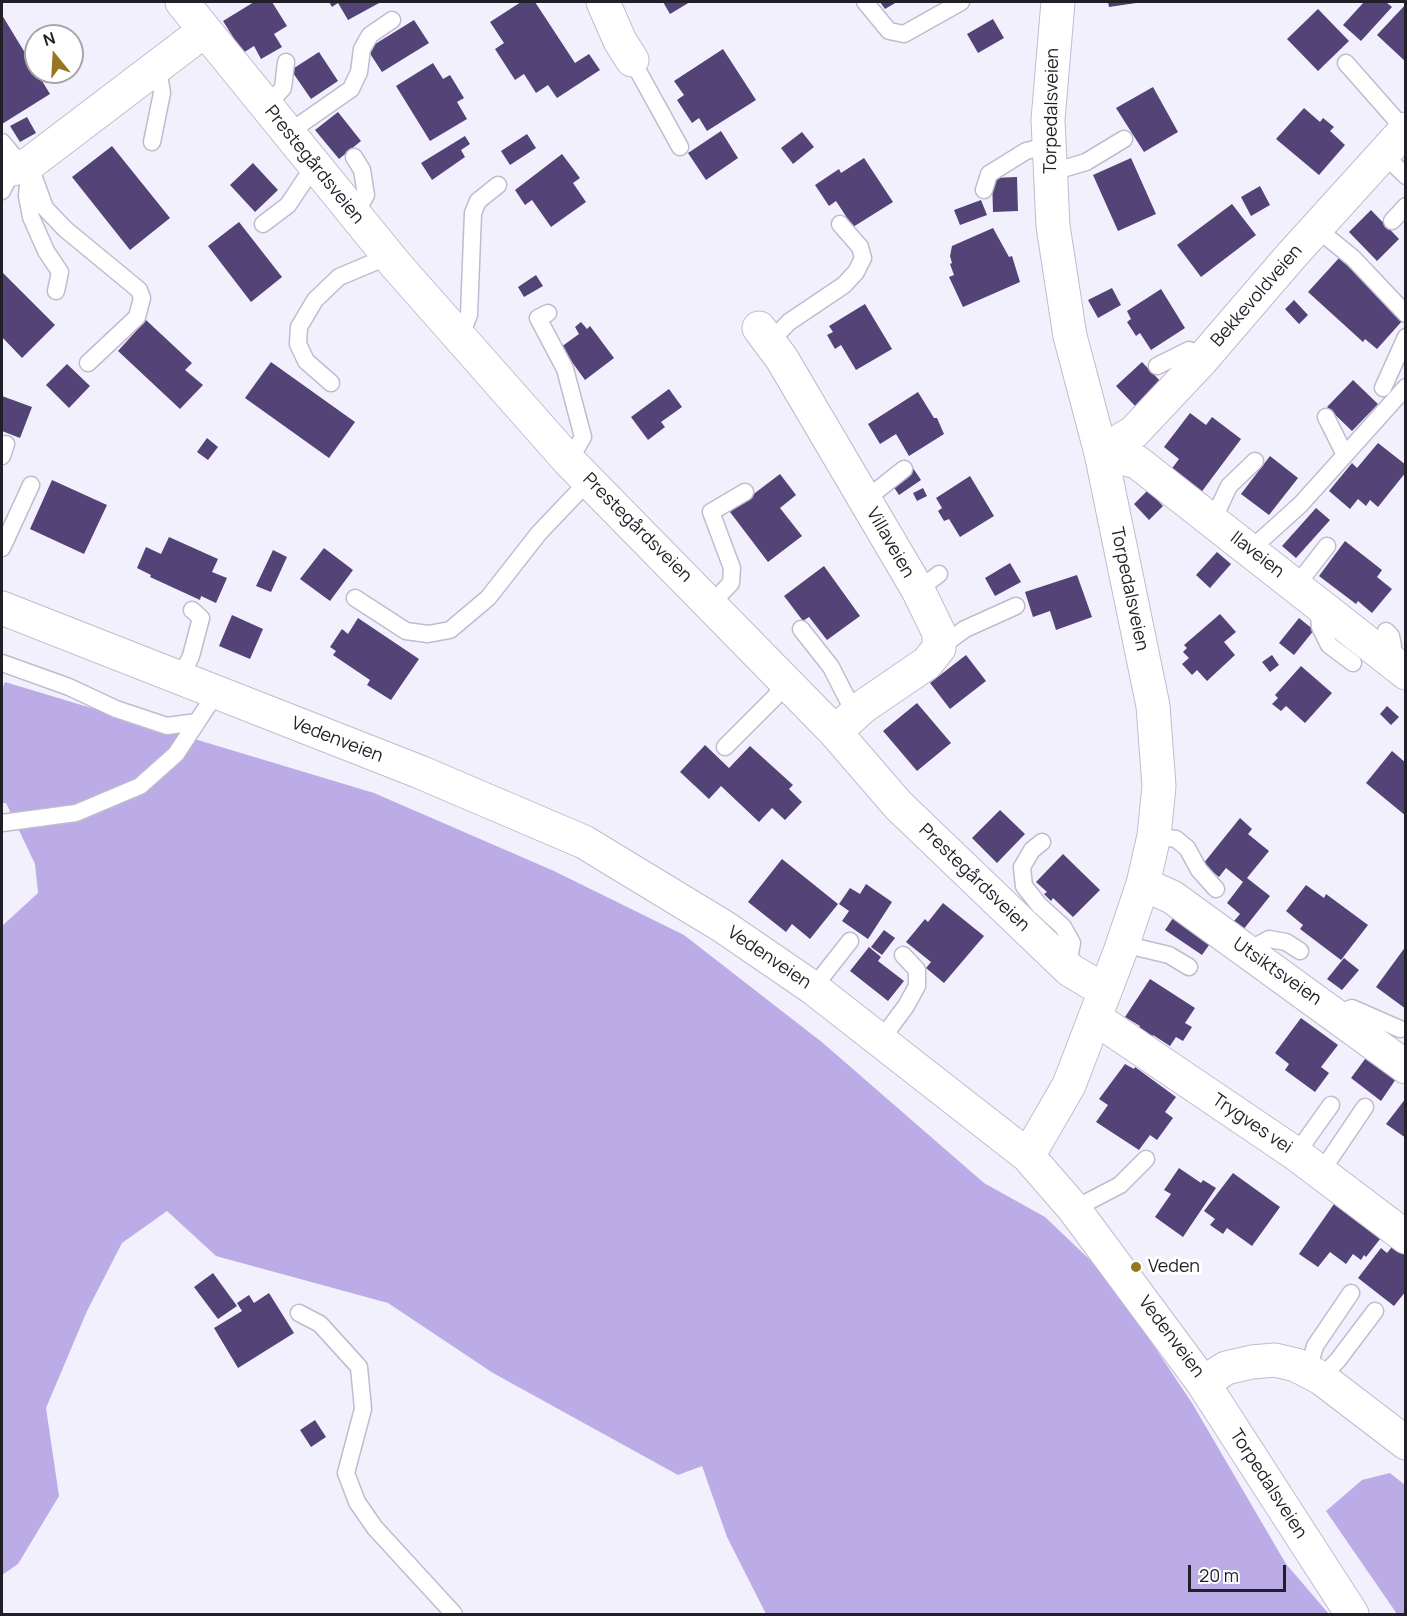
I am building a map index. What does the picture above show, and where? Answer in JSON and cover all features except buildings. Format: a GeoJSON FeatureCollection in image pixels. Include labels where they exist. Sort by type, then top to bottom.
{"type":"FeatureCollection","features":[{"type":"Feature","properties":{"kind":"street","name":"Prestegårdsveien"},"geometry":{"type":"LineString","coordinates":[[182,2],[389,256],[578,469],[785,680],[845,723],[898,805],[1067,967],[1100,1004]]}},
{"type":"Feature","properties":{"kind":"street"},"geometry":{"type":"LineString","coordinates":[[603,2],[620,41],[632,60]]}},
{"type":"Feature","properties":{"kind":"street","name":"Torpedalsveien"},"geometry":{"type":"LineString","coordinates":[[1028,1156],[1069,1085],[1123,944],[1143,884],[1154,836],[1159,786],[1153,706],[1101,453],[1063,300],[1053,226],[1049,159],[1052,51],[1058,2]]}},
{"type":"Feature","properties":{"kind":"street"},"geometry":{"type":"LineString","coordinates":[[12,166],[158,68],[204,31]]}},
{"type":"Feature","properties":{"kind":"street","name":"Bekkevoldveien"},"geometry":{"type":"LineString","coordinates":[[1101,453],[1134,432],[1199,363],[1317,228],[1401,143]]}},
{"type":"Feature","properties":{"kind":"street","name":"Villaveien"},"geometry":{"type":"LineString","coordinates":[[764,335],[782,359],[865,500],[928,582],[939,633],[939,648]]}},
{"type":"Feature","properties":{"kind":"street","name":"Ilaveien"},"geometry":{"type":"LineString","coordinates":[[1101,453],[1137,462],[1307,595],[1393,655]]}},
{"type":"Feature","properties":{"kind":"street","name":"Vedenveien"},"geometry":{"type":"LineString","coordinates":[[2,608],[420,772],[584,842],[724,927],[813,988],[1028,1156],[1074,1209],[1203,1383],[1226,1368],[1275,1360],[1314,1374],[1406,1443]]}},
{"type":"Feature","properties":{"kind":"street"},"geometry":{"type":"LineString","coordinates":[[845,723],[927,663],[939,648]]}},
{"type":"Feature","properties":{"kind":"street","name":"Utsiktsveien"},"geometry":{"type":"LineString","coordinates":[[1143,884],[1172,897],[1406,1067]]}},
{"type":"Feature","properties":{"kind":"street","name":"Trygves vei"},"geometry":{"type":"LineString","coordinates":[[1100,1004],[1406,1237]]}},
{"type":"Feature","properties":{"kind":"street","name":"Torpedalsveien"},"geometry":{"type":"LineString","coordinates":[[1203,1383],[1352,1614]]}},
{"type":"Feature","properties":{"kind":"lane"},"geometry":{"type":"LineString","coordinates":[[865,2],[888,31],[904,33],[961,2]]}},
{"type":"Feature","properties":{"kind":"lane"},"geometry":{"type":"LineString","coordinates":[[288,133],[351,88],[359,72],[362,49],[369,35],[392,20]]}},
{"type":"Feature","properties":{"kind":"lane"},"geometry":{"type":"LineString","coordinates":[[632,60],[680,147]]}},
{"type":"Feature","properties":{"kind":"lane"},"geometry":{"type":"LineString","coordinates":[[266,106],[283,88],[286,62]]}},
{"type":"Feature","properties":{"kind":"lane"},"geometry":{"type":"LineString","coordinates":[[1346,63],[1401,143]]}},
{"type":"Feature","properties":{"kind":"lane"},"geometry":{"type":"LineString","coordinates":[[152,142],[162,93],[158,68]]}},
{"type":"Feature","properties":{"kind":"lane"},"geometry":{"type":"LineString","coordinates":[[984,190],[989,174],[1026,151],[1049,159],[1086,162],[1124,140]]}},
{"type":"Feature","properties":{"kind":"lane"},"geometry":{"type":"LineString","coordinates":[[354,157],[362,170],[366,195],[355,215]]}},
{"type":"Feature","properties":{"kind":"lane"},"geometry":{"type":"LineString","coordinates":[[12,166],[27,196],[31,217],[46,250],[60,272],[56,291]]}},
{"type":"Feature","properties":{"kind":"lane"},"geometry":{"type":"LineString","coordinates":[[12,166],[65,229],[139,290],[142,298],[137,317],[88,363]]}},
{"type":"Feature","properties":{"kind":"lane"},"geometry":{"type":"LineString","coordinates":[[263,224],[288,205],[306,178],[318,170]]}},
{"type":"Feature","properties":{"kind":"lane"},"geometry":{"type":"LineString","coordinates":[[460,337],[469,315],[473,213],[478,201],[498,185]]}},
{"type":"Feature","properties":{"kind":"lane"},"geometry":{"type":"LineString","coordinates":[[1392,221],[1406,206]]}},
{"type":"Feature","properties":{"kind":"lane"},"geometry":{"type":"LineString","coordinates":[[764,335],[789,322],[844,285],[856,272],[863,258],[860,247],[840,224]]}},
{"type":"Feature","properties":{"kind":"lane"},"geometry":{"type":"LineString","coordinates":[[1317,228],[1353,258],[1406,314]]}},
{"type":"Feature","properties":{"kind":"lane"},"geometry":{"type":"LineString","coordinates":[[331,383],[306,361],[298,344],[299,327],[315,300],[339,277],[389,256]]}},
{"type":"Feature","properties":{"kind":"lane"},"geometry":{"type":"LineString","coordinates":[[355,598],[406,631],[428,634],[450,630],[488,598],[538,532],[578,493],[578,469],[583,436],[565,369],[538,318],[548,314]]}},
{"type":"Feature","properties":{"kind":"lane"},"geometry":{"type":"LineString","coordinates":[[1250,550],[1301,504],[1345,455],[1383,389],[1406,337]]}},
{"type":"Feature","properties":{"kind":"lane"},"geometry":{"type":"LineString","coordinates":[[1157,366],[1189,350],[1199,363]]}},
{"type":"Feature","properties":{"kind":"lane"},"geometry":{"type":"LineString","coordinates":[[1383,389],[1406,387]]}},
{"type":"Feature","properties":{"kind":"lane"},"geometry":{"type":"LineString","coordinates":[[1326,417],[1345,455]]}},
{"type":"Feature","properties":{"kind":"lane"},"geometry":{"type":"LineString","coordinates":[[1213,520],[1229,486],[1255,461]]}},
{"type":"Feature","properties":{"kind":"lane"},"geometry":{"type":"LineString","coordinates":[[865,500],[904,469]]}},
{"type":"Feature","properties":{"kind":"lane"},"geometry":{"type":"LineString","coordinates":[[2,548],[32,485]]}},
{"type":"Feature","properties":{"kind":"lane"},"geometry":{"type":"LineString","coordinates":[[711,604],[731,583],[732,568],[711,512],[745,492]]}},
{"type":"Feature","properties":{"kind":"lane"},"geometry":{"type":"LineString","coordinates":[[1326,546],[1307,595],[1329,645],[1353,663]]}},
{"type":"Feature","properties":{"kind":"lane"},"geometry":{"type":"LineString","coordinates":[[939,648],[965,628],[1016,606]]}},
{"type":"Feature","properties":{"kind":"lane"},"geometry":{"type":"LineString","coordinates":[[180,679],[191,656],[201,618],[192,610]]}},
{"type":"Feature","properties":{"kind":"lane"},"geometry":{"type":"LineString","coordinates":[[801,629],[831,667],[845,723]]}},
{"type":"Feature","properties":{"kind":"lane"},"geometry":{"type":"LineString","coordinates":[[2,663],[69,687],[116,709],[167,726],[197,722]]}},
{"type":"Feature","properties":{"kind":"lane"},"geometry":{"type":"LineString","coordinates":[[725,747],[775,697],[785,680]]}},
{"type":"Feature","properties":{"kind":"lane"},"geometry":{"type":"LineString","coordinates":[[2,823],[76,813],[140,786],[176,754],[216,693]]}},
{"type":"Feature","properties":{"kind":"lane"},"geometry":{"type":"LineString","coordinates":[[1154,836],[1176,839],[1187,848],[1199,870],[1216,889]]}},
{"type":"Feature","properties":{"kind":"lane"},"geometry":{"type":"LineString","coordinates":[[1042,842],[1032,850],[1022,867],[1024,886],[1039,905],[1063,927],[1072,943],[1067,967]]}},
{"type":"Feature","properties":{"kind":"lane"},"geometry":{"type":"LineString","coordinates":[[1247,951],[1269,939],[1286,942],[1300,951]]}},
{"type":"Feature","properties":{"kind":"lane"},"geometry":{"type":"LineString","coordinates":[[813,988],[850,942]]}},
{"type":"Feature","properties":{"kind":"lane"},"geometry":{"type":"LineString","coordinates":[[1123,944],[1169,955],[1190,967]]}},
{"type":"Feature","properties":{"kind":"lane"},"geometry":{"type":"LineString","coordinates":[[880,1041],[906,1006],[917,986],[917,970],[903,956]]}},
{"type":"Feature","properties":{"kind":"lane"},"geometry":{"type":"LineString","coordinates":[[1336,1014],[1352,1008],[1400,1029]]}},
{"type":"Feature","properties":{"kind":"lane"},"geometry":{"type":"LineString","coordinates":[[1308,1163],[1331,1105]]}},
{"type":"Feature","properties":{"kind":"lane"},"geometry":{"type":"LineString","coordinates":[[1308,1163],[1365,1107]]}},
{"type":"Feature","properties":{"kind":"lane"},"geometry":{"type":"LineString","coordinates":[[1074,1209],[1120,1185],[1146,1160]]}},
{"type":"Feature","properties":{"kind":"lane"},"geometry":{"type":"LineString","coordinates":[[1314,1374],[1315,1346],[1351,1293]]}},
{"type":"Feature","properties":{"kind":"lane"},"geometry":{"type":"LineString","coordinates":[[1314,1374],[1338,1360],[1375,1311]]}},
{"type":"Feature","properties":{"kind":"lane"},"geometry":{"type":"LineString","coordinates":[[299,1313],[320,1324],[359,1366],[363,1409],[346,1473],[357,1502],[375,1528],[454,1614]]}},
{"type":"Feature","properties":{"kind":"shaded area"},"geometry":{"type":"Polygon","coordinates":[[[5,682],[374,793],[554,871],[684,935],[823,1043],[984,1183],[1045,1217],[1107,1276],[1192,1403],[1286,1564],[1329,1614],[766,1614],[727,1537],[702,1466],[678,1475],[493,1373],[388,1303],[216,1256],[167,1211],[122,1243],[87,1311],[46,1408],[59,1496],[18,1564],[2,1575],[2,926],[38,893],[35,864],[6,803],[2,803],[2,689],[5,682]]]}},
{"type":"Feature","properties":{"kind":"shaded area"},"geometry":{"type":"Polygon","coordinates":[[[1390,1473],[1405,1485],[1405,1614],[1397,1614],[1326,1511],[1362,1480],[1390,1473]]]}},
{"type":"Feature","properties":{"kind":"place","name":"Veden"},"geometry":{"type":"Point","coordinates":[1136,1267]}}]}
